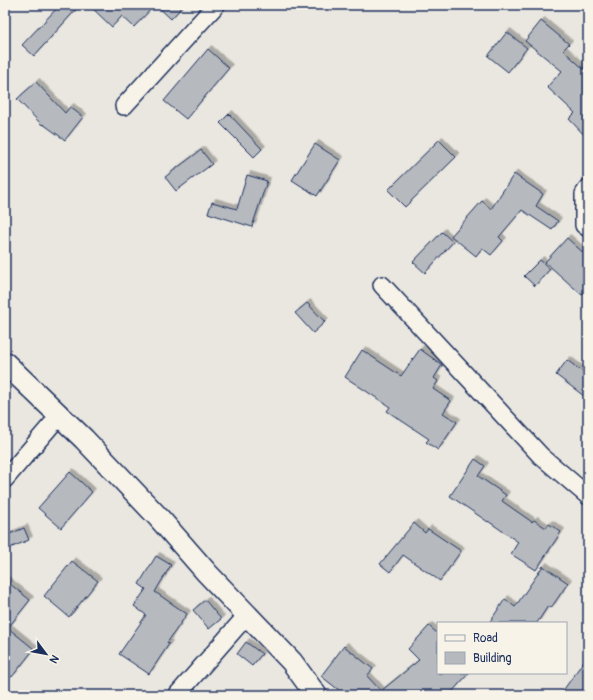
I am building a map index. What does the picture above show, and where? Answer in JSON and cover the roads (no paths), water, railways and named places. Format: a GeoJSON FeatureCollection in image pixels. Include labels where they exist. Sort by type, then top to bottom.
{"type":"FeatureCollection","features":[{"type":"Feature","properties":{"kind":"street"},"geometry":{"type":"LineString","coordinates":[[124,106],[216,5]]}},
{"type":"Feature","properties":{"kind":"street"},"geometry":{"type":"LineString","coordinates":[[588,188],[584,194],[584,225],[588,228]]}},
{"type":"Feature","properties":{"kind":"street"},"geometry":{"type":"LineString","coordinates":[[382,285],[541,456],[588,496]]}},
{"type":"Feature","properties":{"kind":"street"},"geometry":{"type":"LineString","coordinates":[[5,363],[89,444],[148,506],[207,573],[292,662],[316,695]]}},
{"type":"Feature","properties":{"kind":"street"},"geometry":{"type":"LineString","coordinates":[[5,479],[59,416]]}},
{"type":"Feature","properties":{"kind":"street"},"geometry":{"type":"LineString","coordinates":[[177,695],[247,615]]}}]}
